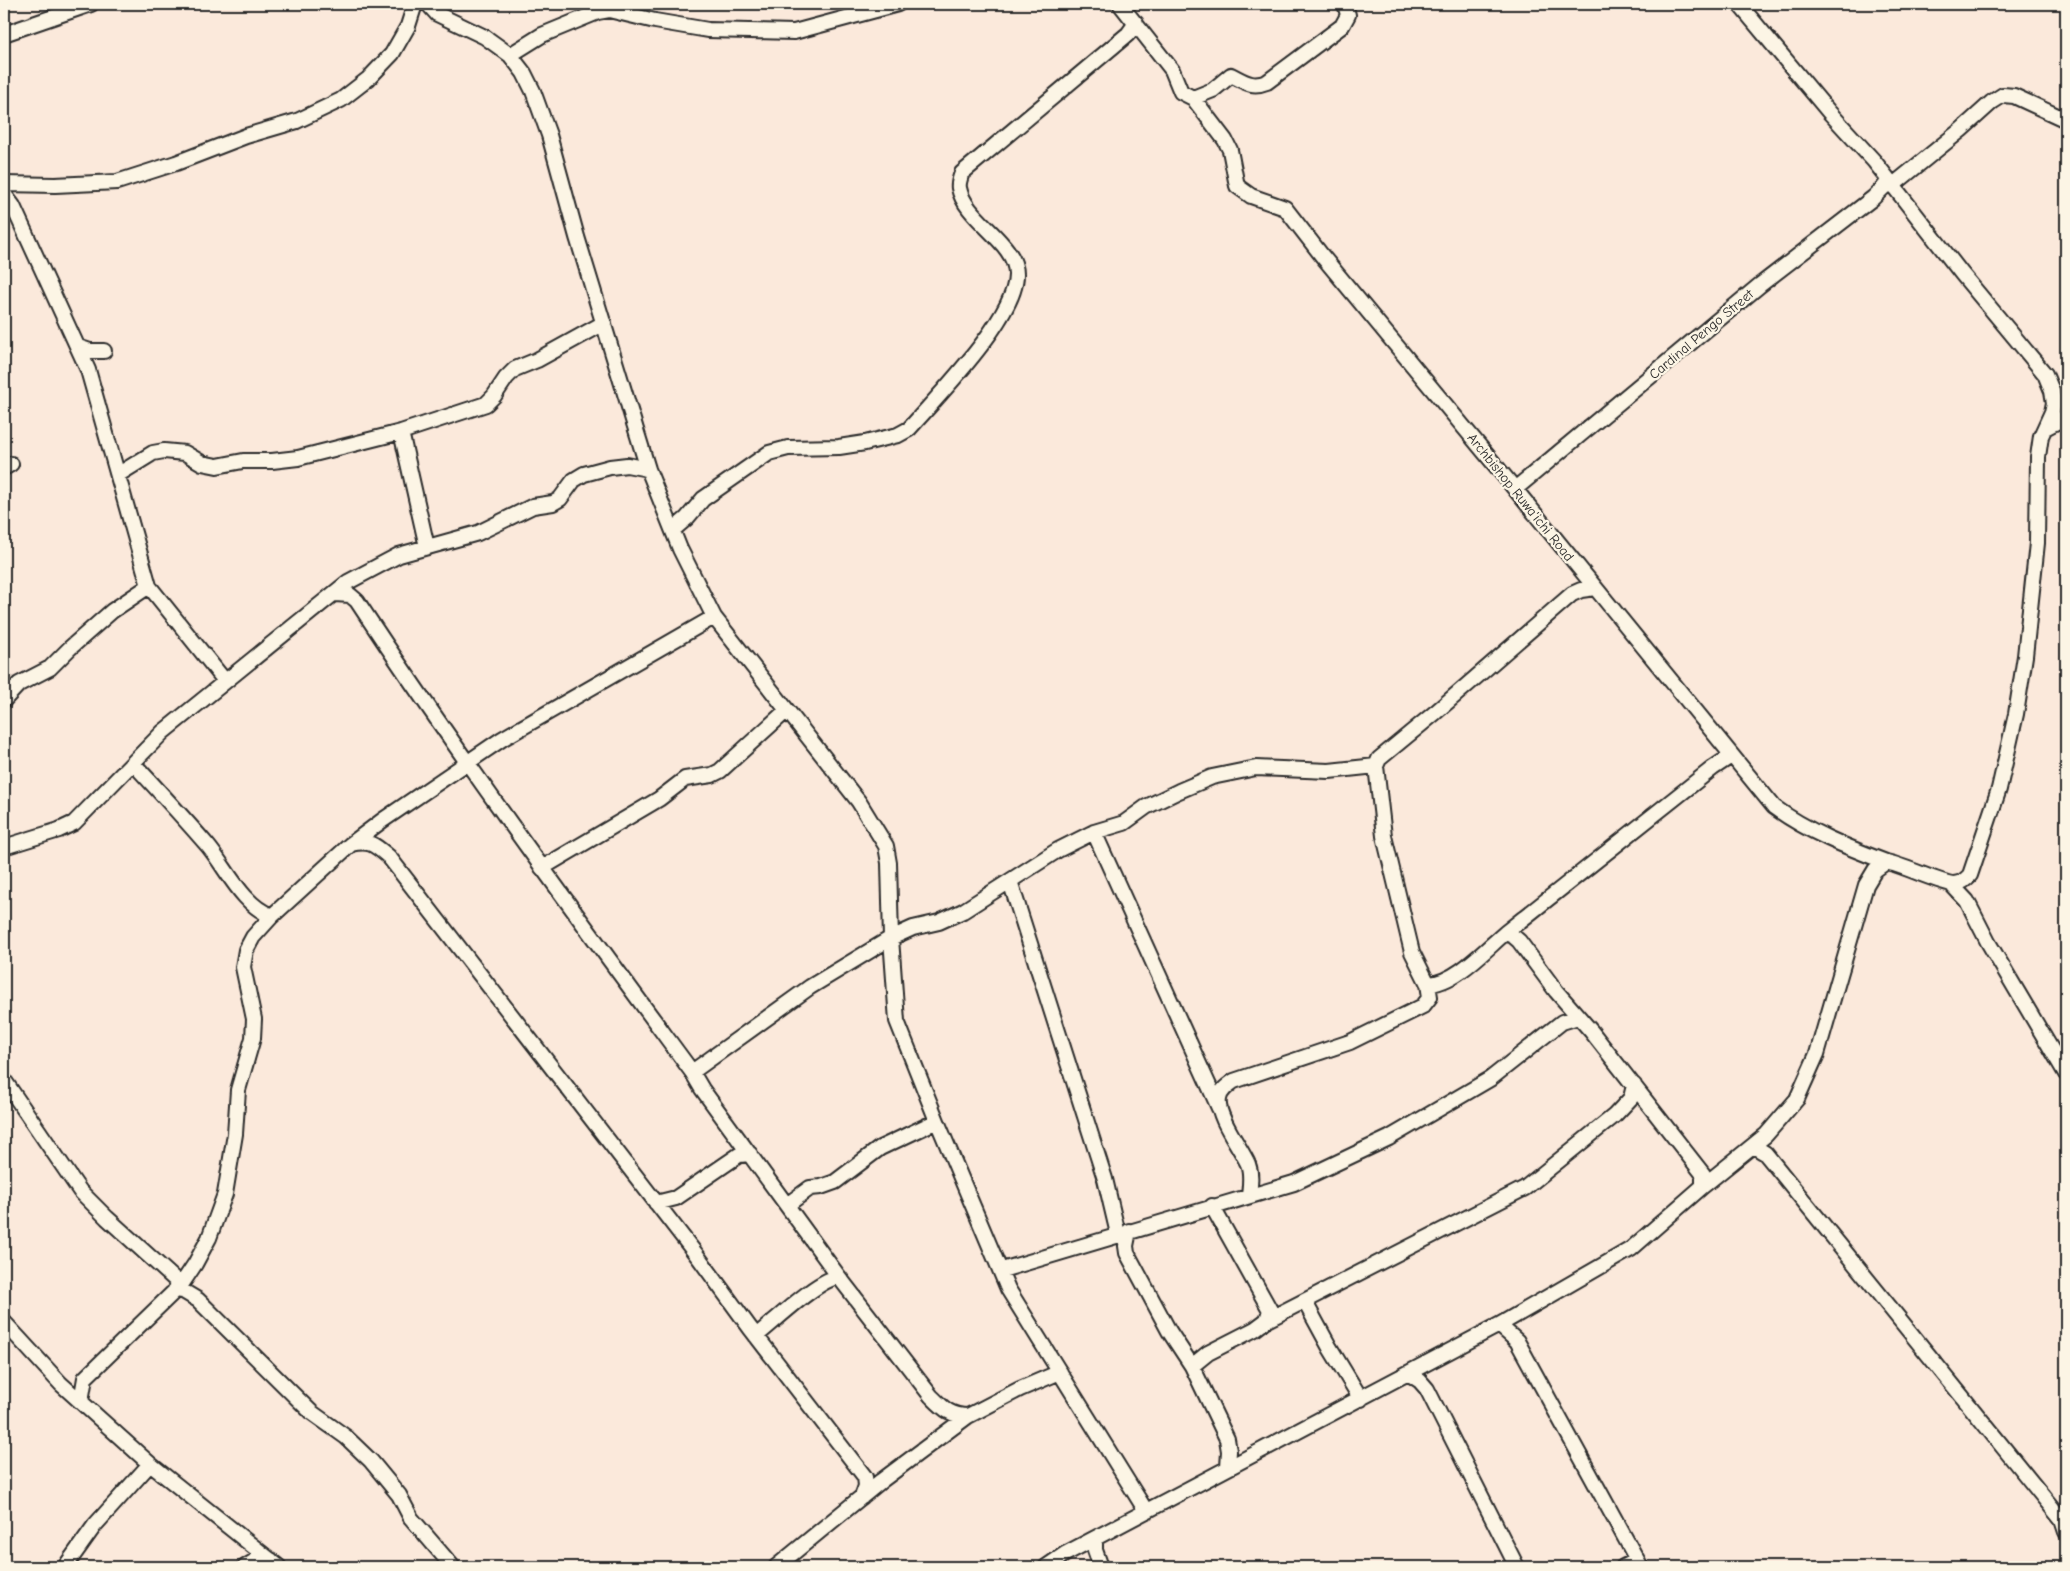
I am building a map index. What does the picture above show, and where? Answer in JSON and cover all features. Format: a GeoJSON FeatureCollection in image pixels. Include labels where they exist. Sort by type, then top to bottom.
{"type":"FeatureCollection","features":[{"type":"Feature","properties":{"kind":"street"},"geometry":{"type":"LineString","coordinates":[[4,34],[91,4]]}},
{"type":"Feature","properties":{"kind":"street"},"geometry":{"type":"LineString","coordinates":[[4,184],[21,186],[117,182],[176,163],[246,136],[297,121],[341,100],[368,79],[392,54],[415,4]]}},
{"type":"Feature","properties":{"kind":"street"},"geometry":{"type":"LineString","coordinates":[[510,55],[542,35],[598,12],[609,10],[655,21],[708,30],[794,32],[898,4]]}},
{"type":"Feature","properties":{"kind":"street"},"geometry":{"type":"LineString","coordinates":[[1120,4],[1136,29],[1172,70],[1181,92],[1193,98],[1213,90],[1231,75],[1252,85],[1258,86],[1267,82],[1342,26],[1348,15],[1345,4]]}},
{"type":"Feature","properties":{"kind":"street"},"geometry":{"type":"LineString","coordinates":[[1739,4],[1890,183],[1956,267],[2045,374],[2052,391],[2054,403],[2041,436],[2038,457],[2037,543],[2025,656],[2016,714],[1999,789],[1970,875],[1967,901]]}},
{"type":"Feature","properties":{"kind":"street"},"geometry":{"type":"LineString","coordinates":[[410,18],[433,9],[485,37],[510,55],[524,73],[549,135],[577,238],[648,469],[680,550],[714,617],[859,802],[886,846],[890,863],[891,938],[897,1021],[937,1121],[1002,1270],[1008,1289],[1146,1511]]}},
{"type":"Feature","properties":{"kind":"street"},"geometry":{"type":"LineString","coordinates":[[673,530],[687,518],[703,499],[769,453],[788,448],[839,447],[865,443],[898,435],[909,429],[994,328],[1011,294],[1016,278],[1016,269],[1011,256],[965,201],[960,190],[962,173],[1136,29]]}},
{"type":"Feature","properties":{"kind":"street","name":"Cardinal Pengo Street"},"geometry":{"type":"LineString","coordinates":[[1515,489],[1760,285],[1873,198],[1885,186],[1961,130],[1992,102],[2003,95],[2014,96],[2066,120]]}},
{"type":"Feature","properties":{"kind":"street","name":"Archbishop Ruwa'ichi Road"},"geometry":{"type":"LineString","coordinates":[[1193,98],[1225,140],[1230,150],[1230,158],[1237,186],[1250,196],[1285,208],[1323,257],[1774,807],[1791,820],[1838,844],[1951,884]]}},
{"type":"Feature","properties":{"kind":"street"},"geometry":{"type":"LineString","coordinates":[[14,206],[21,186]]}},
{"type":"Feature","properties":{"kind":"street"},"geometry":{"type":"LineString","coordinates":[[4,194],[14,206],[88,370],[150,586],[225,681]]}},
{"type":"Feature","properties":{"kind":"street"},"geometry":{"type":"LineString","coordinates":[[119,474],[153,453],[185,454],[202,463],[217,466],[243,461],[272,462],[298,458],[401,432],[486,404],[515,369],[537,360],[604,323]]}},
{"type":"Feature","properties":{"kind":"street"},"geometry":{"type":"LineString","coordinates":[[78,347],[90,351],[104,351]]}},
{"type":"Feature","properties":{"kind":"street"},"geometry":{"type":"LineString","coordinates":[[2045,428],[2066,417]]}},
{"type":"Feature","properties":{"kind":"street"},"geometry":{"type":"LineString","coordinates":[[401,432],[427,547]]}},
{"type":"Feature","properties":{"kind":"street"},"geometry":{"type":"LineString","coordinates":[[4,847],[59,830],[74,823],[163,732],[225,681],[247,666],[348,582],[399,555],[478,533],[533,506],[553,503],[560,499],[574,480],[584,474],[610,467],[627,465],[648,469]]}},
{"type":"Feature","properties":{"kind":"street"},"geometry":{"type":"LineString","coordinates":[[4,700],[19,684],[50,668],[112,611],[150,586]]}},
{"type":"Feature","properties":{"kind":"street"},"geometry":{"type":"LineString","coordinates":[[1220,1110],[1219,1100],[1223,1090],[1234,1082],[1350,1042],[1424,1006],[1430,997],[1428,984],[1412,952],[1384,836],[1376,766],[1379,759],[1572,594],[1581,590],[1595,588]]}},
{"type":"Feature","properties":{"kind":"street"},"geometry":{"type":"LineString","coordinates":[[335,594],[350,595],[357,600],[426,705],[467,763],[692,1072],[702,1089],[838,1277],[931,1396],[947,1412],[959,1416],[968,1416]]}},
{"type":"Feature","properties":{"kind":"street"},"geometry":{"type":"LineString","coordinates":[[61,1384],[85,1378],[178,1288],[195,1264],[209,1238],[226,1194],[236,1134],[238,1090],[253,1038],[254,1019],[243,967],[246,950],[253,937],[272,916],[351,844],[383,820],[502,739],[714,617]]}},
{"type":"Feature","properties":{"kind":"street"},"geometry":{"type":"LineString","coordinates":[[542,868],[659,799],[685,779],[712,776],[720,771],[786,711]]}},
{"type":"Feature","properties":{"kind":"street"},"geometry":{"type":"LineString","coordinates":[[1428,984],[1437,984],[1451,978],[1713,768],[1732,756]]}},
{"type":"Feature","properties":{"kind":"street"},"geometry":{"type":"LineString","coordinates":[[132,763],[208,847],[244,894],[263,913],[272,916]]}},
{"type":"Feature","properties":{"kind":"street"},"geometry":{"type":"LineString","coordinates":[[692,1072],[810,987],[891,938],[913,928],[939,922],[962,911],[1058,850],[1094,832],[1124,823],[1146,807],[1179,791],[1212,777],[1256,768],[1330,771],[1376,766]]}},
{"type":"Feature","properties":{"kind":"street"},"geometry":{"type":"LineString","coordinates":[[1094,832],[1220,1110],[1249,1166],[1251,1179],[1249,1196]]}},
{"type":"Feature","properties":{"kind":"street"},"geometry":{"type":"LineString","coordinates":[[351,844],[364,841],[376,846],[389,857],[865,1477],[866,1486],[862,1497]]}},
{"type":"Feature","properties":{"kind":"street"},"geometry":{"type":"LineString","coordinates":[[1046,1567],[1065,1554],[1499,1325],[1631,1249],[1703,1186],[1766,1135],[1797,1099],[1817,1054],[1866,885],[1875,870],[1886,862]]}},
{"type":"Feature","properties":{"kind":"street"},"geometry":{"type":"LineString","coordinates":[[1951,884],[1964,882],[1970,875]]}},
{"type":"Feature","properties":{"kind":"street"},"geometry":{"type":"LineString","coordinates":[[1010,881],[1123,1233],[1127,1253],[1169,1331],[1192,1366],[1227,1439],[1230,1451],[1228,1467]]}},
{"type":"Feature","properties":{"kind":"street"},"geometry":{"type":"LineString","coordinates":[[1951,884],[1967,901],[1988,942],[2066,1074]]}},
{"type":"Feature","properties":{"kind":"street"},"geometry":{"type":"LineString","coordinates":[[1505,933],[1512,935],[1519,941],[1556,992],[1634,1085],[1703,1174],[1703,1186]]}},
{"type":"Feature","properties":{"kind":"street"},"geometry":{"type":"LineString","coordinates":[[1002,1270],[1294,1182],[1389,1138],[1490,1079],[1556,1026],[1578,1017]]}},
{"type":"Feature","properties":{"kind":"street"},"geometry":{"type":"LineString","coordinates":[[4,1080],[80,1191],[178,1288],[198,1300],[311,1412],[346,1437],[371,1461],[399,1495],[411,1518],[453,1567]]}},
{"type":"Feature","properties":{"kind":"street"},"geometry":{"type":"LineString","coordinates":[[1192,1366],[1208,1353],[1254,1329],[1267,1320],[1306,1302],[1525,1188],[1614,1116],[1631,1098],[1634,1085]]}},
{"type":"Feature","properties":{"kind":"street"},"geometry":{"type":"LineString","coordinates":[[787,1205],[810,1188],[821,1187],[835,1182],[880,1148],[937,1121]]}},
{"type":"Feature","properties":{"kind":"street"},"geometry":{"type":"LineString","coordinates":[[1752,1146],[1765,1153],[1772,1161],[2056,1512],[2066,1528]]}},
{"type":"Feature","properties":{"kind":"street"},"geometry":{"type":"LineString","coordinates":[[656,1203],[682,1194],[739,1155],[750,1154]]}},
{"type":"Feature","properties":{"kind":"street"},"geometry":{"type":"LineString","coordinates":[[1212,1206],[1267,1302],[1270,1310],[1267,1320]]}},
{"type":"Feature","properties":{"kind":"street"},"geometry":{"type":"LineString","coordinates":[[756,1336],[809,1292],[833,1277],[838,1277]]}},
{"type":"Feature","properties":{"kind":"street"},"geometry":{"type":"LineString","coordinates":[[1306,1302],[1330,1348],[1361,1399]]}},
{"type":"Feature","properties":{"kind":"street"},"geometry":{"type":"LineString","coordinates":[[4,1322],[61,1384],[150,1464],[275,1564]]}},
{"type":"Feature","properties":{"kind":"street"},"geometry":{"type":"LineString","coordinates":[[1499,1325],[1517,1341],[1639,1564],[1623,1567]]}},
{"type":"Feature","properties":{"kind":"street"},"geometry":{"type":"LineString","coordinates":[[776,1567],[881,1481],[968,1416],[1020,1389],[1060,1372]]}},
{"type":"Feature","properties":{"kind":"street"},"geometry":{"type":"LineString","coordinates":[[1408,1373],[1420,1381],[1427,1389],[1517,1567]]}},
{"type":"Feature","properties":{"kind":"street"},"geometry":{"type":"LineString","coordinates":[[81,1401],[85,1378]]}},
{"type":"Feature","properties":{"kind":"street"},"geometry":{"type":"LineString","coordinates":[[942,1434],[947,1412]]}},
{"type":"Feature","properties":{"kind":"street"},"geometry":{"type":"LineString","coordinates":[[65,1567],[95,1525],[150,1464]]}},
{"type":"Feature","properties":{"kind":"street"},"geometry":{"type":"LineString","coordinates":[[865,1477],[881,1481]]}},
{"type":"Feature","properties":{"kind":"street"},"geometry":{"type":"LineString","coordinates":[[1096,1539],[1095,1550],[1101,1567]]}},
{"type":"Feature","properties":{"kind":"street"},"geometry":{"type":"LineString","coordinates":[[245,1567],[255,1561],[275,1564]]}}]}
